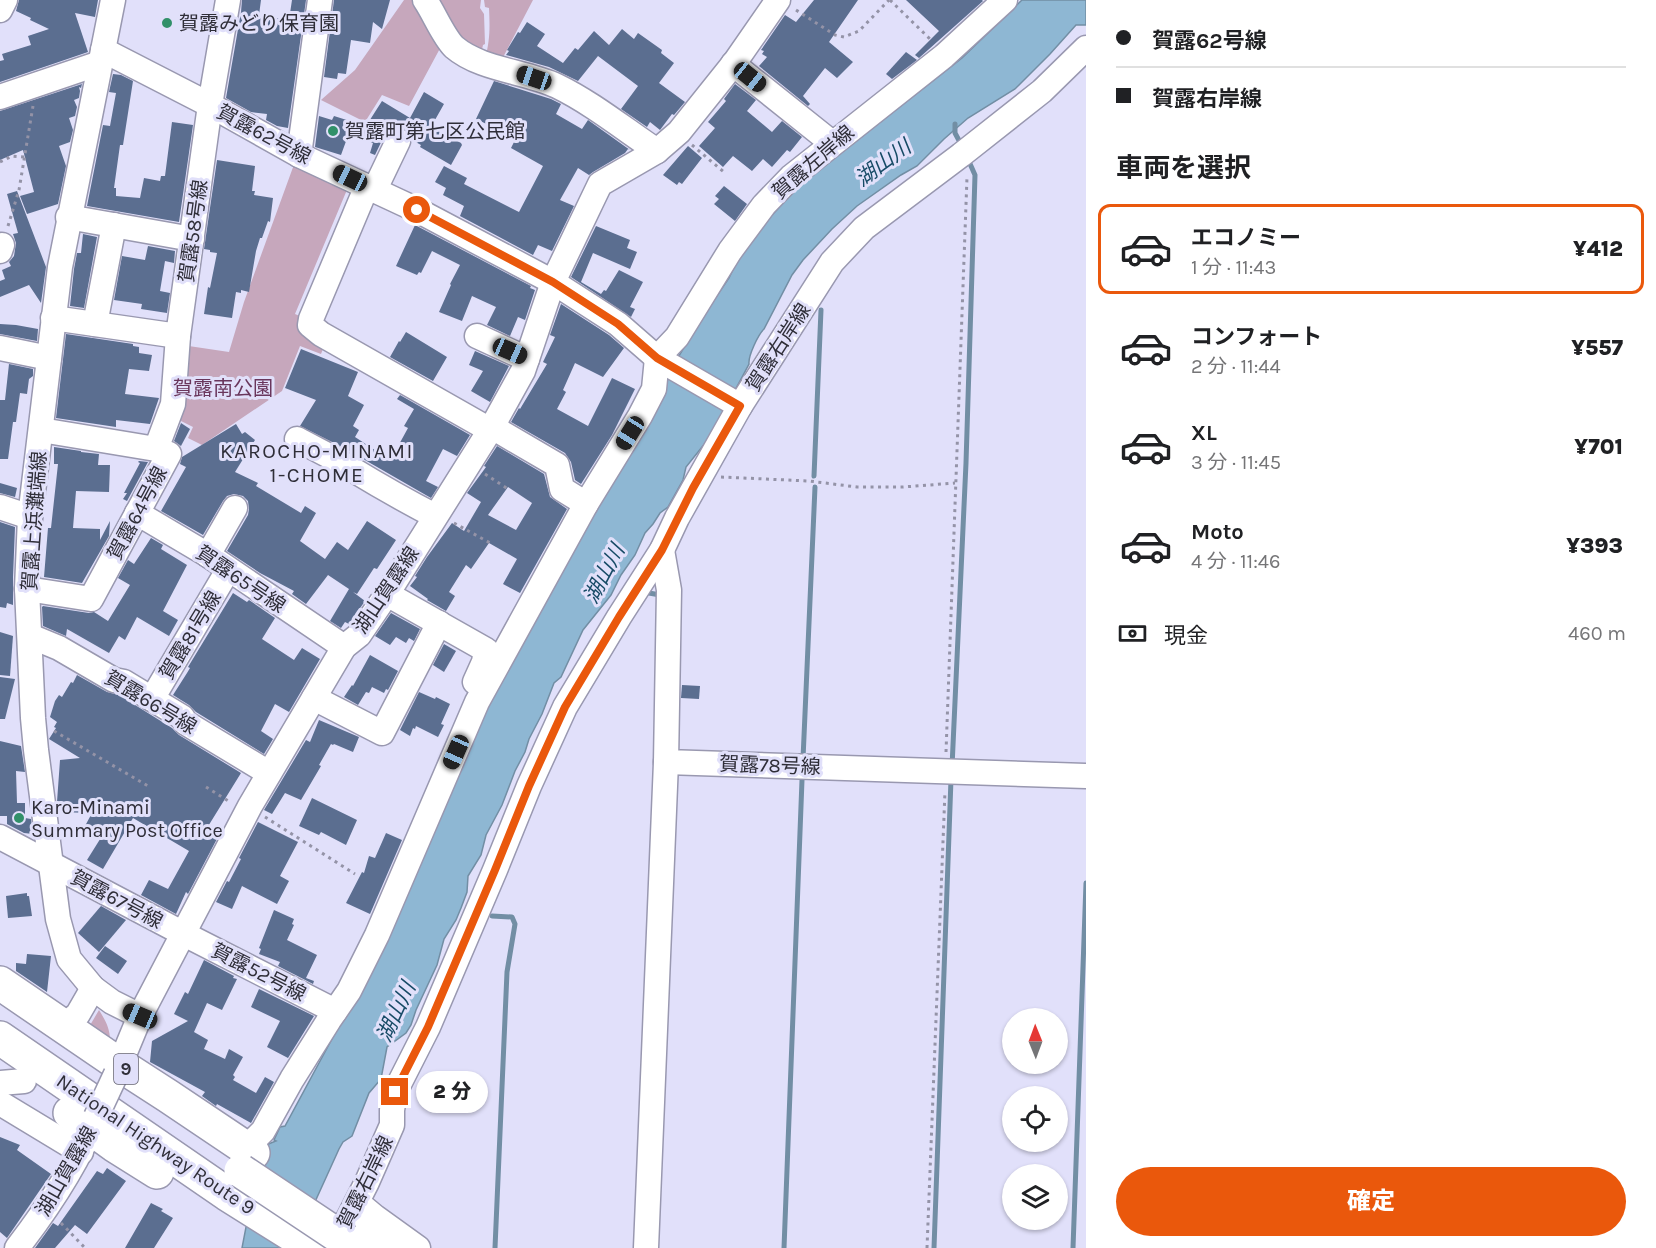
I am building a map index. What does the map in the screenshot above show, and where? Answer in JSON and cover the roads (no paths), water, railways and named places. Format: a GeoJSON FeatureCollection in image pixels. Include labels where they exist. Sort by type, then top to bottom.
{"type":"FeatureCollection","features":[{"type":"Feature","properties":{"kind":"highway","name":"9"},"geometry":{"type":"LineString","coordinates":[[0,983],[64,1026],[118,1070],[168,1096],[237,1175],[275,1248]]}},
{"type":"Feature","properties":{"kind":"highway","name":"National Highway Route 9"},"geometry":{"type":"LineString","coordinates":[[0,1008],[237,1175],[313,1248]]}},
{"type":"Feature","properties":{"kind":"highway","name":"National Highway Route 9"},"geometry":{"type":"LineString","coordinates":[[0,1038],[237,1175]]}},
{"type":"Feature","properties":{"kind":"highway","name":"9"},"geometry":{"type":"LineString","coordinates":[[8,1076],[90,1132],[237,1175],[349,1232],[388,1248]]}},
{"type":"Feature","properties":{"kind":"street"},"geometry":{"type":"LineString","coordinates":[[0,10],[5,0]]}},
{"type":"Feature","properties":{"kind":"street","name":"賀露上浜灘端線"},"geometry":{"type":"LineString","coordinates":[[113,0],[68,217],[53,318],[30,517],[27,589],[33,718],[58,919],[69,960],[93,988],[112,1002],[140,1016]]}},
{"type":"Feature","properties":{"kind":"street","name":"賀露58号線"},"geometry":{"type":"LineString","coordinates":[[156,449],[173,404],[178,336],[210,105],[228,0]]}},
{"type":"Feature","properties":{"kind":"street"},"geometry":{"type":"LineString","coordinates":[[299,154],[321,0]]}},
{"type":"Feature","properties":{"kind":"street"},"geometry":{"type":"LineString","coordinates":[[425,0],[454,46],[489,65],[555,85],[580,99],[657,151]]}},
{"type":"Feature","properties":{"kind":"street","name":"賀露左岸線"},"geometry":{"type":"LineString","coordinates":[[657,358],[677,337],[730,251],[764,205],[791,177],[946,54],[1005,0]]}},
{"type":"Feature","properties":{"kind":"street","name":"湖山賀露線"},"geometry":{"type":"LineString","coordinates":[[16,1248],[47,1208],[90,1132],[140,1016],[269,773],[344,647],[359,635],[387,594],[491,429],[523,371],[553,282],[600,184],[657,151],[678,133],[784,3]]}},
{"type":"Feature","properties":{"kind":"street","name":"賀露右岸線"},"geometry":{"type":"LineString","coordinates":[[349,1232],[392,1125],[395,1092],[428,1027],[529,786],[565,707],[662,550],[736,404],[832,262],[864,228],[1042,91],[1086,48]]}},
{"type":"Feature","properties":{"kind":"street"},"geometry":{"type":"LineString","coordinates":[[0,97],[101,57]]}},
{"type":"Feature","properties":{"kind":"street","name":"賀露62号線"},"geometry":{"type":"LineString","coordinates":[[101,57],[210,105],[299,154],[450,226],[553,282],[618,324],[657,358],[736,404]]}},
{"type":"Feature","properties":{"kind":"street"},"geometry":{"type":"LineString","coordinates":[[734,64],[832,143]]}},
{"type":"Feature","properties":{"kind":"street"},"geometry":{"type":"LineString","coordinates":[[398,141],[371,188],[311,319],[310,326],[557,465],[562,489],[586,504]]}},
{"type":"Feature","properties":{"kind":"street"},"geometry":{"type":"LineString","coordinates":[[68,217],[192,239]]}},
{"type":"Feature","properties":{"kind":"street"},"geometry":{"type":"LineString","coordinates":[[95,324],[114,225]]}},
{"type":"Feature","properties":{"kind":"street"},"geometry":{"type":"LineString","coordinates":[[53,318],[178,336]]}},
{"type":"Feature","properties":{"kind":"street"},"geometry":{"type":"LineString","coordinates":[[477,336],[527,358]]}},
{"type":"Feature","properties":{"kind":"street"},"geometry":{"type":"LineString","coordinates":[[0,348],[49,358]]}},
{"type":"Feature","properties":{"kind":"street"},"geometry":{"type":"LineString","coordinates":[[237,1175],[292,1079],[349,991],[377,935],[477,702],[586,504],[640,416],[654,389],[657,358]]}},
{"type":"Feature","properties":{"kind":"street","name":"賀露64号線"},"geometry":{"type":"LineString","coordinates":[[27,589],[90,599],[169,454],[156,449],[41,430]]}},
{"type":"Feature","properties":{"kind":"street"},"geometry":{"type":"LineString","coordinates":[[297,439],[348,466],[401,499],[436,514]]}},
{"type":"Feature","properties":{"kind":"street"},"geometry":{"type":"LineString","coordinates":[[0,507],[30,517]]}},
{"type":"Feature","properties":{"kind":"street"},"geometry":{"type":"LineString","coordinates":[[208,555],[235,508]]}},
{"type":"Feature","properties":{"kind":"street","name":"賀露65号線"},"geometry":{"type":"LineString","coordinates":[[137,513],[208,555],[344,647]]}},
{"type":"Feature","properties":{"kind":"street"},"geometry":{"type":"LineString","coordinates":[[646,1248],[666,762],[669,590],[662,550]]}},
{"type":"Feature","properties":{"kind":"street","name":"賀露81号線"},"geometry":{"type":"LineString","coordinates":[[152,699],[228,570]]}},
{"type":"Feature","properties":{"kind":"street"},"geometry":{"type":"LineString","coordinates":[[387,594],[486,650],[484,662],[467,697],[477,702]]}},
{"type":"Feature","properties":{"kind":"street"},"geometry":{"type":"LineString","coordinates":[[314,698],[382,733],[439,623]]}},
{"type":"Feature","properties":{"kind":"street","name":"賀露66号線"},"geometry":{"type":"LineString","coordinates":[[30,636],[59,648],[114,680],[124,682],[269,773]]}},
{"type":"Feature","properties":{"kind":"street","name":"賀露78号線"},"geometry":{"type":"LineString","coordinates":[[666,762],[1086,776]]}},
{"type":"Feature","properties":{"kind":"street","name":"賀露67号線"},"geometry":{"type":"LineString","coordinates":[[0,837],[184,934]]}},
{"type":"Feature","properties":{"kind":"street","name":"賀露52号線"},"geometry":{"type":"LineString","coordinates":[[184,934],[335,1011]]}},
{"type":"Feature","properties":{"kind":"street"},"geometry":{"type":"LineString","coordinates":[[64,1026],[78,1014],[93,988]]}},
{"type":"Feature","properties":{"kind":"street"},"geometry":{"type":"LineString","coordinates":[[0,1103],[90,1132]]}},
{"type":"Feature","properties":{"kind":"street"},"geometry":{"type":"LineString","coordinates":[[349,1232],[375,1217],[418,1248]]}},
{"type":"Feature","properties":{"kind":"water","name":"湖山川"},"geometry":{"type":"Polygon","coordinates":[[[1022,0],[1086,0],[1086,25],[1076,25],[1015,89],[968,118],[917,166],[857,206],[832,229],[792,275],[756,341],[749,364],[710,437],[686,467],[683,480],[668,507],[660,513],[645,533],[635,555],[611,595],[583,630],[561,677],[554,683],[502,805],[486,835],[481,855],[468,876],[467,892],[461,908],[444,939],[437,965],[411,1025],[406,1033],[387,1047],[381,1079],[369,1093],[352,1136],[343,1142],[339,1149],[294,1248],[242,1248],[261,1149],[276,1141],[274,1140],[280,1127],[285,1126],[340,1024],[504,671],[665,380],[697,325],[729,278],[742,250],[799,186],[962,58],[1022,0]]]}},
{"type":"Feature","properties":{"kind":"waterway"},"geometry":{"type":"LineString","coordinates":[[955,124],[955,133],[962,146]]}},
{"type":"Feature","properties":{"kind":"waterway"},"geometry":{"type":"LineString","coordinates":[[952,767],[966,463],[975,175],[967,157]]}},
{"type":"Feature","properties":{"kind":"waterway"},"geometry":{"type":"LineString","coordinates":[[814,476],[821,310]]}},
{"type":"Feature","properties":{"kind":"waterway"},"geometry":{"type":"LineString","coordinates":[[803,759],[815,487]]}},
{"type":"Feature","properties":{"kind":"waterway"},"geometry":{"type":"LineString","coordinates":[[649,593],[660,595],[660,599]]}},
{"type":"Feature","properties":{"kind":"waterway"},"geometry":{"type":"LineString","coordinates":[[934,1248],[951,779]]}},
{"type":"Feature","properties":{"kind":"waterway"},"geometry":{"type":"LineString","coordinates":[[784,1248],[802,780]]}},
{"type":"Feature","properties":{"kind":"waterway"},"geometry":{"type":"LineString","coordinates":[[1073,1248],[1086,883]]}},
{"type":"Feature","properties":{"kind":"waterway"},"geometry":{"type":"LineString","coordinates":[[492,916],[512,917],[515,924],[507,972],[495,1248]]}},
{"type":"Feature","properties":{"kind":"place","name":"賀露みどり保育園"},"geometry":{"type":"Point","coordinates":[167,23]}},
{"type":"Feature","properties":{"kind":"place","name":"賀露町第七区公民館"},"geometry":{"type":"Point","coordinates":[333,131]}},
{"type":"Feature","properties":{"kind":"place","name":"Karo-Minami Summary Post Office"},"geometry":{"type":"Point","coordinates":[19,818]}},
{"type":"Feature","properties":{"kind":"district","name":"KAROCHO-MINAMI 1-CHOME"},"geometry":{"type":"Point","coordinates":[317,463]}},
{"type":"Feature","properties":{"kind":"park label","name":"賀露南公園"},"geometry":{"type":"Point","coordinates":[223,388]}}]}
